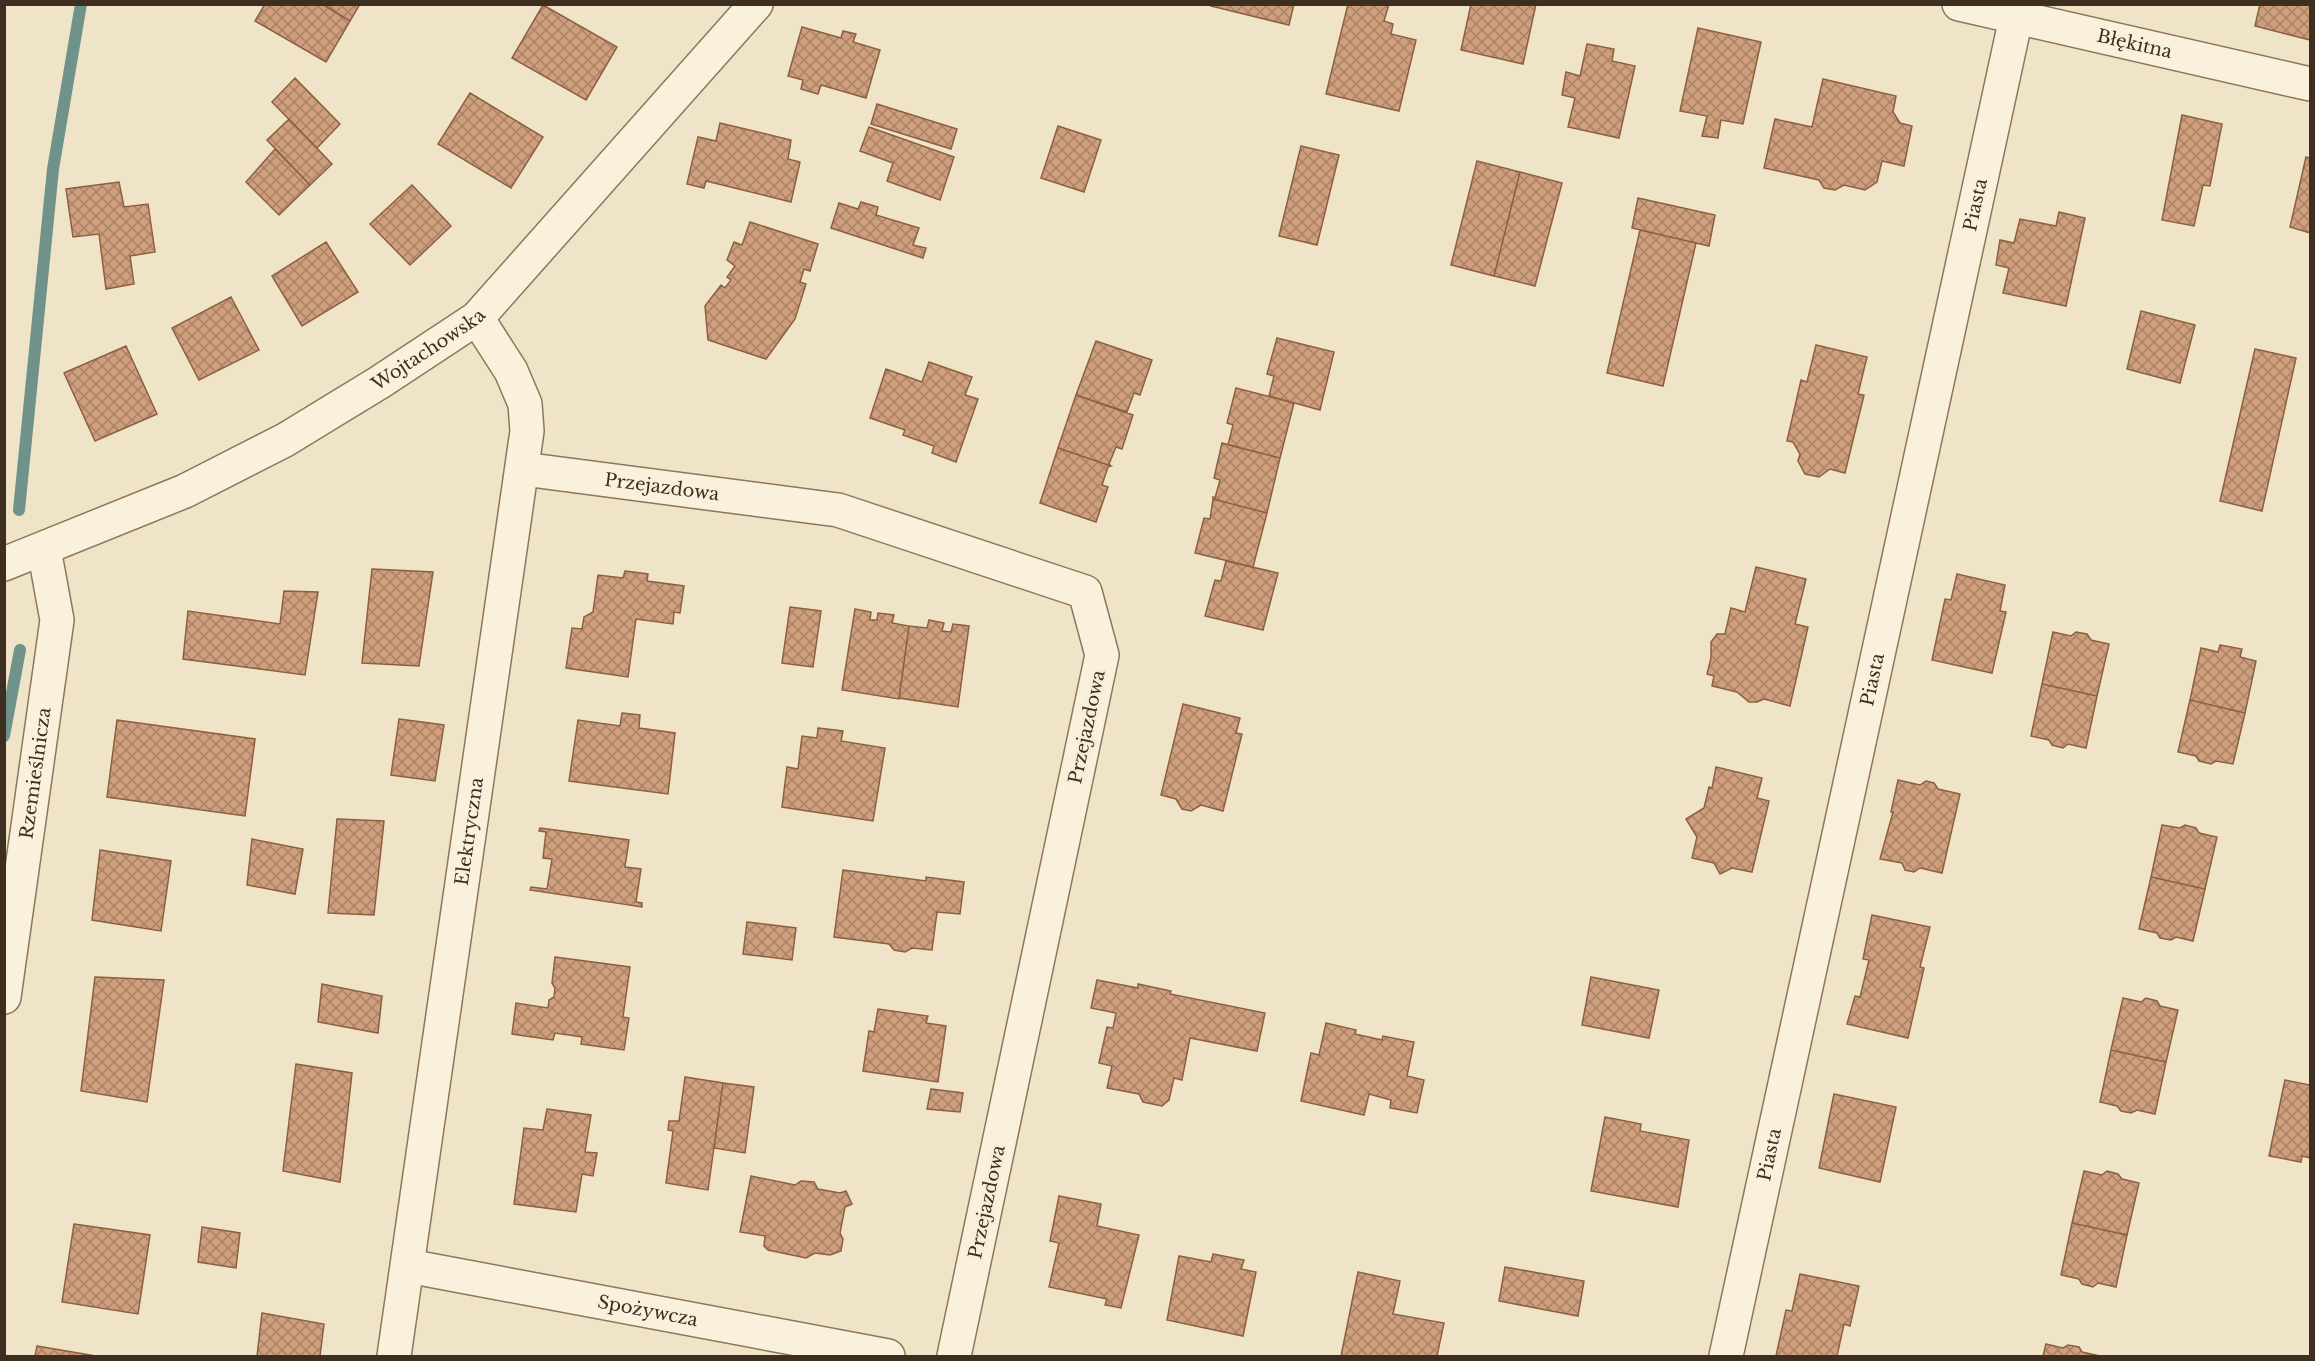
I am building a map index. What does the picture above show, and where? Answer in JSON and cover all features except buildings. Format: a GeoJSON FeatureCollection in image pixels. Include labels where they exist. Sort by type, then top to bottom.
{"type":"FeatureCollection","features":[{"type":"Feature","properties":{"kind":"street","name":"Wojtachowska"},"geometry":{"type":"LineString","coordinates":[[4,564],[185,491],[285,440],[380,382],[477,318],[756,4]]}},
{"type":"Feature","properties":{"kind":"street","name":"Błękitna"},"geometry":{"type":"LineString","coordinates":[[1959,4],[2018,11],[2310,84]]}},
{"type":"Feature","properties":{"kind":"street","name":"Piasta"},"geometry":{"type":"LineString","coordinates":[[1726,1356],[2018,11]]}},
{"type":"Feature","properties":{"kind":"street","name":"Elektryczna"},"geometry":{"type":"LineString","coordinates":[[394,1356],[527,431],[525,404],[510,371],[477,318]]}},
{"type":"Feature","properties":{"kind":"street","name":"Przejazdowa"},"geometry":{"type":"LineString","coordinates":[[523,469],[838,510],[1085,592],[1102,655],[954,1356]]}},
{"type":"Feature","properties":{"kind":"street","name":"Rzemieślnicza"},"geometry":{"type":"LineString","coordinates":[[4,997],[57,620],[44,549]]}},
{"type":"Feature","properties":{"kind":"street","name":"Spożywcza"},"geometry":{"type":"LineString","coordinates":[[408,1266],[888,1356]]}},
{"type":"Feature","properties":{"kind":"waterway"},"geometry":{"type":"LineString","coordinates":[[19,510],[53,169],[81,4]]}},
{"type":"Feature","properties":{"kind":"waterway"},"geometry":{"type":"LineString","coordinates":[[4,736],[20,650]]}}]}
